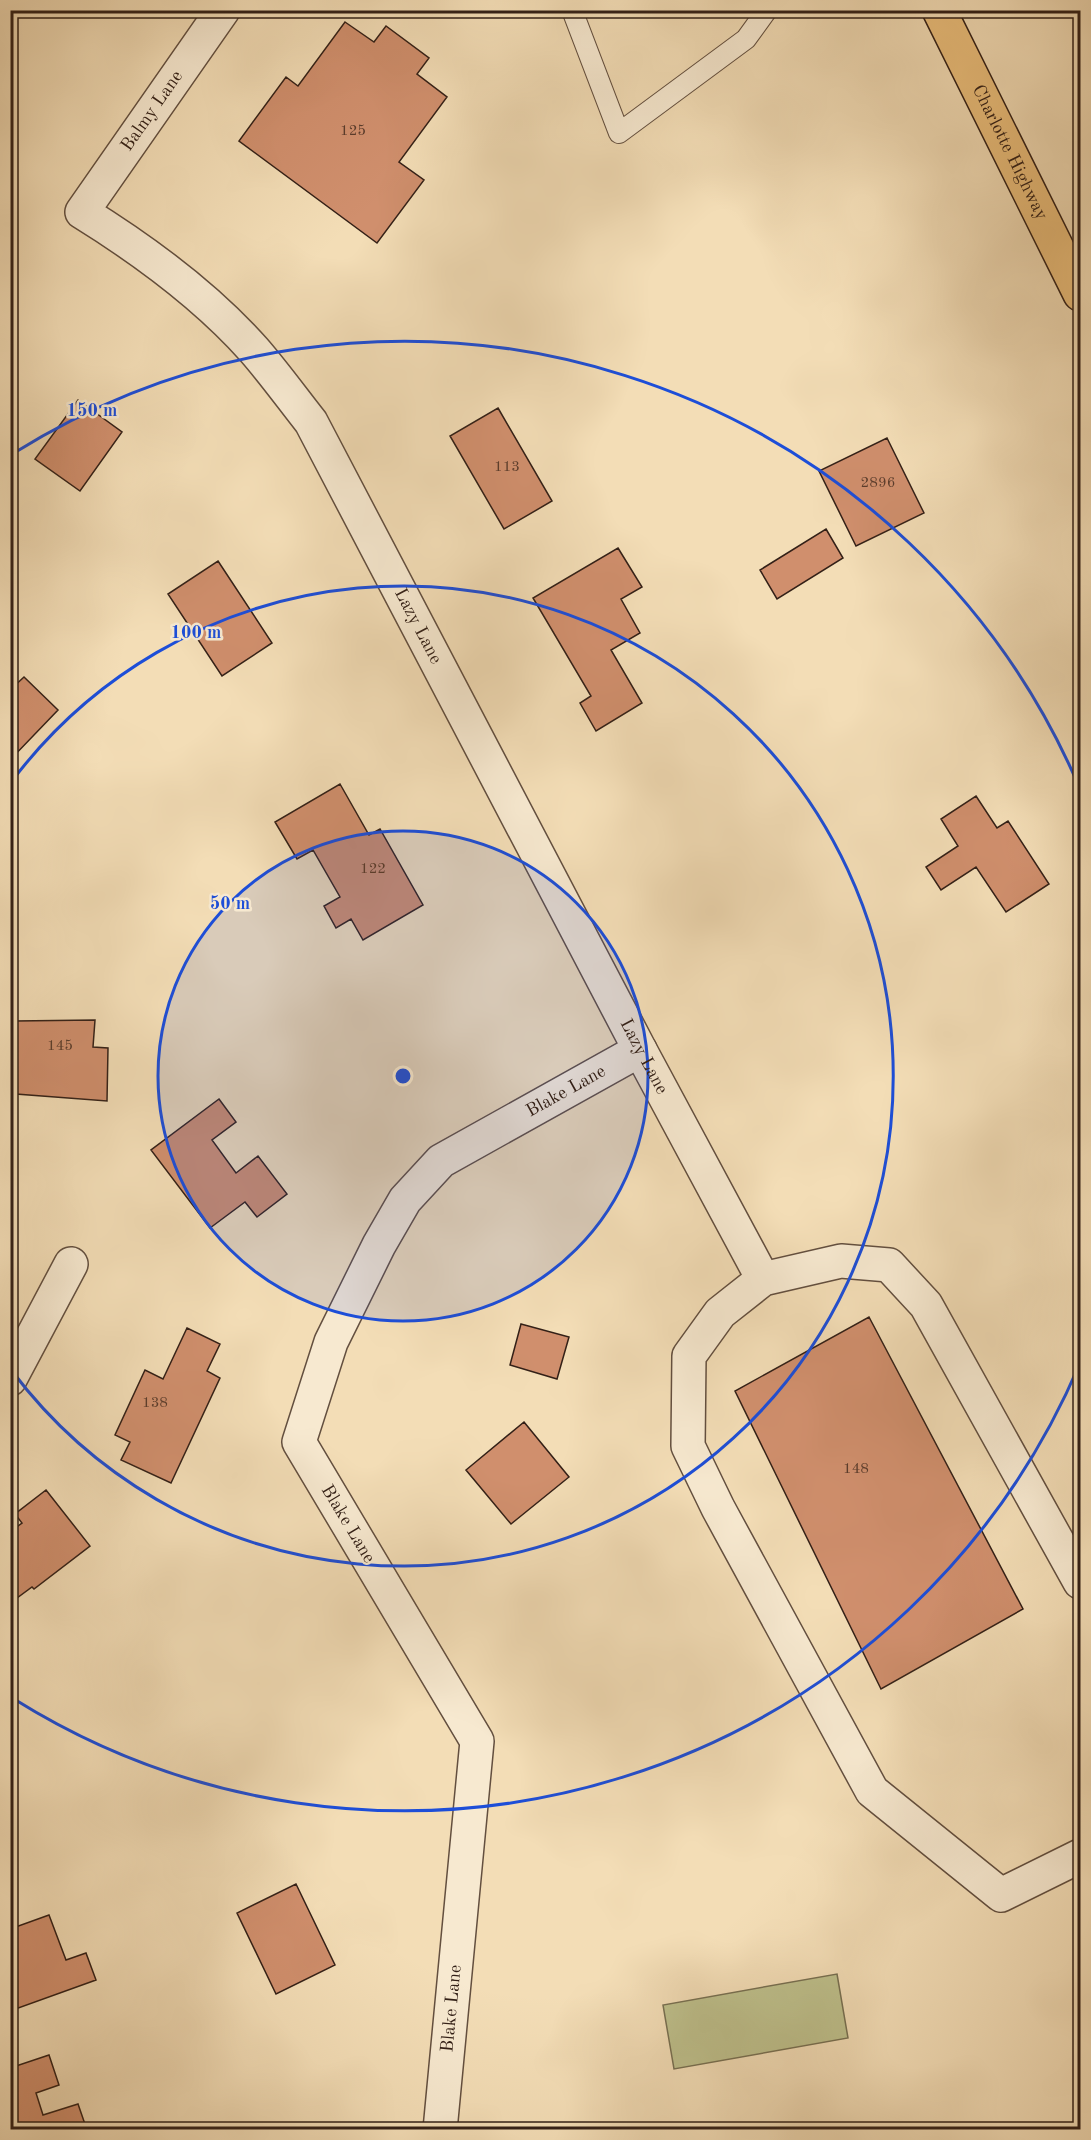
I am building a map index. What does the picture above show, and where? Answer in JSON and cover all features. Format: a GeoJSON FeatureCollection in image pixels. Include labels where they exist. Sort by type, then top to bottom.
{"type":"FeatureCollection","features":[{"type":"Feature","properties":{"kind":"main road","name":"Charlotte Highway"},"geometry":{"type":"LineString","coordinates":[[939,10],[1080,294]]}},
{"type":"Feature","properties":{"kind":"street","name":"Balmy Lane"},"geometry":{"type":"LineString","coordinates":[[82,212],[223,10]]}},
{"type":"Feature","properties":{"kind":"street","name":"Lazy Lane"},"geometry":{"type":"LineString","coordinates":[[82,212],[128,240],[203,299],[254,350],[311,422],[640,1050],[763,1279]]}},
{"type":"Feature","properties":{"kind":"street","name":"Blake Lane"},"geometry":{"type":"LineString","coordinates":[[440,2130],[477,1741],[298,1442],[331,1341],[379,1245],[405,1200],[441,1161],[640,1050]]}},
{"type":"Feature","properties":{"kind":"street"},"geometry":{"type":"LineString","coordinates":[[1080,1582],[926,1305],[888,1265],[841,1261],[763,1279],[720,1313],[689,1356],[688,1446],[718,1508],[872,1791],[1001,1895],[1080,1856]]}},
{"type":"Feature","properties":{"kind":"street"},"geometry":{"type":"LineString","coordinates":[[10,1379],[71,1264]]}},
{"type":"Feature","properties":{"kind":"lane"},"geometry":{"type":"LineString","coordinates":[[572,10],[619,133],[746,39],[767,10]]}},
{"type":"Feature","properties":{"kind":"green space"},"geometry":{"type":"Polygon","coordinates":[[[837,1974],[848,2038],[674,2069],[663,2005],[837,1974]]]}},
{"type":"Feature","properties":{"kind":"building"},"geometry":{"type":"Polygon","coordinates":[[[345,22],[374,42],[386,26],[429,58],[417,74],[447,97],[399,162],[424,180],[377,243],[239,141],[286,77],[298,86],[345,22]]]}},
{"type":"Feature","properties":{"kind":"building"},"geometry":{"type":"Polygon","coordinates":[[[78,400],[122,432],[80,491],[35,459],[78,400]]]}},
{"type":"Feature","properties":{"kind":"building"},"geometry":{"type":"Polygon","coordinates":[[[498,408],[552,501],[504,529],[450,436],[498,408]]]}},
{"type":"Feature","properties":{"kind":"building"},"geometry":{"type":"Polygon","coordinates":[[[887,438],[924,513],[856,546],[819,471],[887,438]]]}},
{"type":"Feature","properties":{"kind":"building"},"geometry":{"type":"Polygon","coordinates":[[[826,529],[843,558],[777,599],[760,570],[826,529]]]}},
{"type":"Feature","properties":{"kind":"building"},"geometry":{"type":"Polygon","coordinates":[[[618,548],[642,587],[621,599],[640,633],[611,650],[642,703],[596,731],[580,703],[591,696],[533,598],[618,548]]]}},
{"type":"Feature","properties":{"kind":"building"},"geometry":{"type":"Polygon","coordinates":[[[218,561],[272,643],[222,676],[168,594],[218,561]]]}},
{"type":"Feature","properties":{"kind":"building"},"geometry":{"type":"Polygon","coordinates":[[[24,677],[58,710],[10,760],[10,690],[24,677]]]}},
{"type":"Feature","properties":{"kind":"building"},"geometry":{"type":"Polygon","coordinates":[[[340,784],[369,835],[380,829],[423,905],[363,940],[351,919],[336,928],[324,906],[340,897],[313,850],[297,859],[275,822],[340,784]]]}},
{"type":"Feature","properties":{"kind":"building"},"geometry":{"type":"Polygon","coordinates":[[[976,796],[997,828],[1008,821],[1049,884],[1006,912],[976,867],[941,890],[926,867],[958,846],[941,819],[976,796]]]}},
{"type":"Feature","properties":{"kind":"building"},"geometry":{"type":"Polygon","coordinates":[[[95,1020],[93,1047],[108,1048],[107,1101],[16,1094],[15,1021],[95,1020]]]}},
{"type":"Feature","properties":{"kind":"building"},"geometry":{"type":"Polygon","coordinates":[[[219,1099],[236,1122],[212,1140],[236,1173],[258,1156],[287,1194],[257,1217],[245,1202],[210,1228],[151,1150],[219,1099]]]}},
{"type":"Feature","properties":{"kind":"building"},"geometry":{"type":"Polygon","coordinates":[[[869,1317],[1023,1609],[881,1689],[735,1391],[869,1317]]]}},
{"type":"Feature","properties":{"kind":"building"},"geometry":{"type":"Polygon","coordinates":[[[521,1324],[569,1337],[557,1379],[510,1365],[521,1324]]]}},
{"type":"Feature","properties":{"kind":"building"},"geometry":{"type":"Polygon","coordinates":[[[187,1328],[220,1344],[207,1371],[220,1378],[171,1483],[121,1460],[130,1442],[115,1435],[145,1370],[163,1379],[187,1328]]]}},
{"type":"Feature","properties":{"kind":"building"},"geometry":{"type":"Polygon","coordinates":[[[524,1422],[569,1477],[511,1524],[466,1470],[524,1422]]]}},
{"type":"Feature","properties":{"kind":"building"},"geometry":{"type":"Polygon","coordinates":[[[46,1490],[90,1546],[34,1589],[32,1587],[17,1598],[10,1590],[10,1532],[22,1523],[15,1514],[46,1490]]]}},
{"type":"Feature","properties":{"kind":"building"},"geometry":{"type":"Polygon","coordinates":[[[296,1884],[335,1965],[276,1994],[237,1913],[296,1884]]]}},
{"type":"Feature","properties":{"kind":"building"},"geometry":{"type":"Polygon","coordinates":[[[49,1915],[66,1960],[86,1953],[96,1980],[10,2011],[10,1929],[49,1915]]]}},
{"type":"Feature","properties":{"kind":"building"},"geometry":{"type":"Polygon","coordinates":[[[49,2055],[59,2085],[36,2093],[43,2115],[78,2104],[87,2130],[10,2130],[10,2068],[49,2055]]]}}]}
